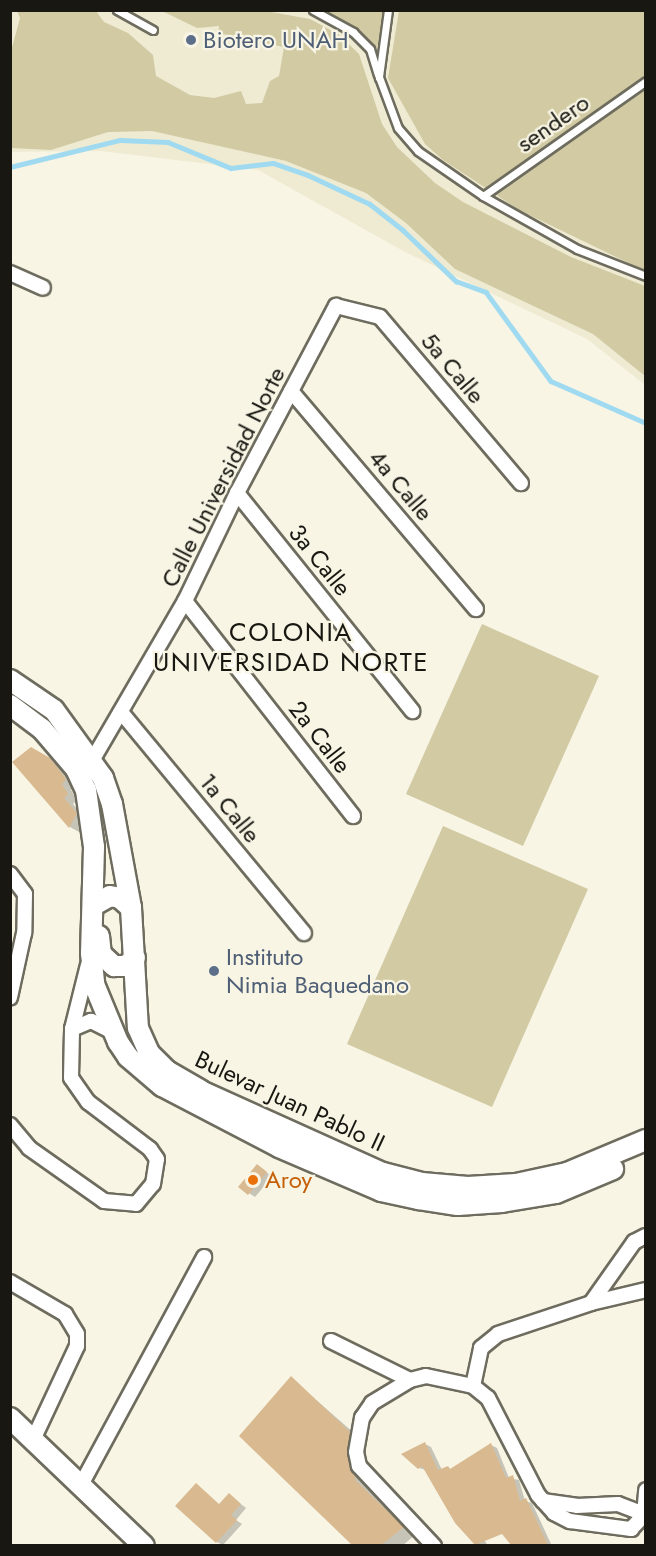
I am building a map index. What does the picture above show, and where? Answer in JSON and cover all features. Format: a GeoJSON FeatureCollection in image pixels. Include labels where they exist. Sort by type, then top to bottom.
{"type":"FeatureCollection","features":[{"type":"Feature","properties":{"kind":"main road","name":"Bulevar Juan Pablo II"},"geometry":{"type":"LineString","coordinates":[[10,680],[54,710],[93,759],[112,804],[131,908],[138,1028],[149,1053],[167,1071],[201,1091],[383,1173],[422,1183],[468,1187],[516,1184],[567,1173],[645,1140]]}},
{"type":"Feature","properties":{"kind":"main road","name":"Bulevar Juan Pablo II"},"geometry":{"type":"LineString","coordinates":[[10,705],[42,729],[76,769],[86,790],[94,848],[94,914],[91,953],[94,984],[113,1032],[141,1069],[186,1101],[279,1147],[381,1191],[458,1205],[502,1202],[556,1193],[645,1154]]}},
{"type":"Feature","properties":{"kind":"main road"},"geometry":{"type":"LineString","coordinates":[[131,908],[120,898],[102,897],[94,914],[99,932],[101,954],[108,963],[126,966],[135,958]]}},
{"type":"Feature","properties":{"kind":"main road"},"geometry":{"type":"LineString","coordinates":[[10,1418],[82,1483],[144,1545]]}},
{"type":"Feature","properties":{"kind":"street"},"geometry":{"type":"LineString","coordinates":[[10,273],[43,288]]}},
{"type":"Feature","properties":{"kind":"street","name":"Calle Universidad Norte"},"geometry":{"type":"LineString","coordinates":[[93,759],[185,601],[237,493],[336,306]]}},
{"type":"Feature","properties":{"kind":"street","name":"5a Calle"},"geometry":{"type":"LineString","coordinates":[[336,306],[380,317],[521,483]]}},
{"type":"Feature","properties":{"kind":"street","name":"4a Calle"},"geometry":{"type":"LineString","coordinates":[[291,391],[477,609]]}},
{"type":"Feature","properties":{"kind":"street","name":"3a Calle"},"geometry":{"type":"LineString","coordinates":[[237,493],[412,711]]}},
{"type":"Feature","properties":{"kind":"street","name":"2a Calle"},"geometry":{"type":"LineString","coordinates":[[185,601],[354,816]]}},
{"type":"Feature","properties":{"kind":"street","name":"1a Calle"},"geometry":{"type":"LineString","coordinates":[[121,712],[304,933]]}},
{"type":"Feature","properties":{"kind":"street"},"geometry":{"type":"LineString","coordinates":[[10,874],[25,894],[24,933],[10,997]]}},
{"type":"Feature","properties":{"kind":"street"},"geometry":{"type":"LineString","coordinates":[[10,1125],[29,1148],[104,1201],[136,1204],[146,1196],[158,1172],[157,1160],[142,1141],[79,1093],[71,1078],[72,1029],[91,953]]}},
{"type":"Feature","properties":{"kind":"street"},"geometry":{"type":"LineString","coordinates":[[72,1029],[91,1021],[113,1032]]}},
{"type":"Feature","properties":{"kind":"street"},"geometry":{"type":"LineString","coordinates":[[591,1303],[634,1242],[645,1236]]}},
{"type":"Feature","properties":{"kind":"street"},"geometry":{"type":"LineString","coordinates":[[82,1483],[204,1257]]}},
{"type":"Feature","properties":{"kind":"street"},"geometry":{"type":"LineString","coordinates":[[10,1282],[65,1314],[77,1334],[77,1346],[34,1438]]}},
{"type":"Feature","properties":{"kind":"street"},"geometry":{"type":"LineString","coordinates":[[473,1386],[486,1340],[591,1303],[645,1290]]}},
{"type":"Feature","properties":{"kind":"street"},"geometry":{"type":"LineString","coordinates":[[331,1341],[410,1380]]}},
{"type":"Feature","properties":{"kind":"street"},"geometry":{"type":"LineString","coordinates":[[434,1545],[359,1466],[356,1452],[362,1418],[372,1403],[410,1380],[426,1376],[473,1386],[488,1398],[543,1501],[554,1513],[570,1521],[624,1530],[631,1529],[645,1515],[645,1490]]}},
{"type":"Feature","properties":{"kind":"street"},"geometry":{"type":"LineString","coordinates":[[543,1501],[577,1506],[618,1504],[645,1515]]}},
{"type":"Feature","properties":{"kind":"lane"},"geometry":{"type":"LineString","coordinates":[[117,10],[153,30]]}},
{"type":"Feature","properties":{"kind":"lane"},"geometry":{"type":"LineString","coordinates":[[314,10],[353,32],[370,49],[398,128],[418,152],[483,196],[577,249],[645,276]]}},
{"type":"Feature","properties":{"kind":"lane"},"geometry":{"type":"LineString","coordinates":[[379,77],[388,10]]}},
{"type":"Feature","properties":{"kind":"lane","name":"sendero"},"geometry":{"type":"LineString","coordinates":[[483,196],[645,81]]}},
{"type":"Feature","properties":{"kind":"shaded area"},"geometry":{"type":"Polygon","coordinates":[[[10,11],[645,11],[645,385],[587,339],[405,252],[258,170],[101,151],[11,152],[10,11]]]}},
{"type":"Feature","properties":{"kind":"shaded area"},"geometry":{"type":"Polygon","coordinates":[[[17,11],[96,11],[104,22],[128,33],[153,55],[156,76],[190,95],[214,98],[241,91],[246,104],[262,103],[270,81],[279,76],[284,47],[218,33],[219,26],[197,28],[162,11],[266,11],[310,19],[338,34],[359,54],[382,124],[397,147],[435,183],[463,202],[571,257],[645,286],[645,376],[593,334],[455,269],[406,223],[366,193],[286,161],[152,131],[108,132],[51,150],[11,148],[10,55],[20,18],[17,11]]]}},
{"type":"Feature","properties":{"kind":"shaded area"},"geometry":{"type":"Polygon","coordinates":[[[316,11],[384,11],[377,49],[343,26],[316,11]]]}},
{"type":"Feature","properties":{"kind":"shaded area"},"geometry":{"type":"Polygon","coordinates":[[[399,11],[645,11],[645,271],[519,210],[443,160],[425,144],[388,78],[399,11]]]}},
{"type":"Feature","properties":{"kind":"shaded area"},"geometry":{"type":"Polygon","coordinates":[[[482,624],[599,676],[523,846],[406,794],[482,624]]]}},
{"type":"Feature","properties":{"kind":"shaded area"},"geometry":{"type":"Polygon","coordinates":[[[443,826],[588,889],[492,1107],[347,1044],[443,826]]]}},
{"type":"Feature","properties":{"kind":"building"},"geometry":{"type":"Polygon","coordinates":[[[31,747],[50,758],[66,779],[62,784],[68,794],[64,798],[77,813],[69,828],[12,762],[31,747]]]}},
{"type":"Feature","properties":{"kind":"building","name":"Aroy"},"geometry":{"type":"Polygon","coordinates":[[[257,1164],[267,1172],[248,1195],[238,1187],[257,1164]]]}},
{"type":"Feature","properties":{"kind":"building"},"geometry":{"type":"Polygon","coordinates":[[[291,1376],[350,1432],[347,1453],[356,1481],[404,1527],[381,1545],[352,1545],[239,1436],[291,1376]]]}},
{"type":"Feature","properties":{"kind":"building"},"geometry":{"type":"Polygon","coordinates":[[[425,1442],[438,1470],[448,1466],[450,1469],[491,1443],[506,1478],[513,1475],[520,1501],[526,1498],[548,1545],[511,1545],[502,1534],[475,1545],[455,1523],[422,1466],[418,1469],[401,1454],[425,1442]]]}},
{"type":"Feature","properties":{"kind":"building"},"geometry":{"type":"Polygon","coordinates":[[[196,1483],[219,1504],[229,1493],[241,1504],[231,1515],[237,1520],[216,1543],[175,1506],[196,1483]]]}},
{"type":"Feature","properties":{"kind":"waterway"},"geometry":{"type":"LineString","coordinates":[[10,167],[120,140],[168,142],[231,168],[273,163],[308,175],[370,204],[403,230],[456,281],[486,292],[551,381],[646,423]]}},
{"type":"Feature","properties":{"kind":"place","name":"Biotero UNAH"},"geometry":{"type":"Point","coordinates":[191,40]}},
{"type":"Feature","properties":{"kind":"place","name":"Instituto Nimia Baquedano"},"geometry":{"type":"Point","coordinates":[214,971]}},
{"type":"Feature","properties":{"kind":"place","name":"Aroy"},"geometry":{"type":"Point","coordinates":[253,1180]}},
{"type":"Feature","properties":{"kind":"district","name":"COLONIA UNIVERSIDAD NORTE"},"geometry":{"type":"Point","coordinates":[291,648]}}]}
